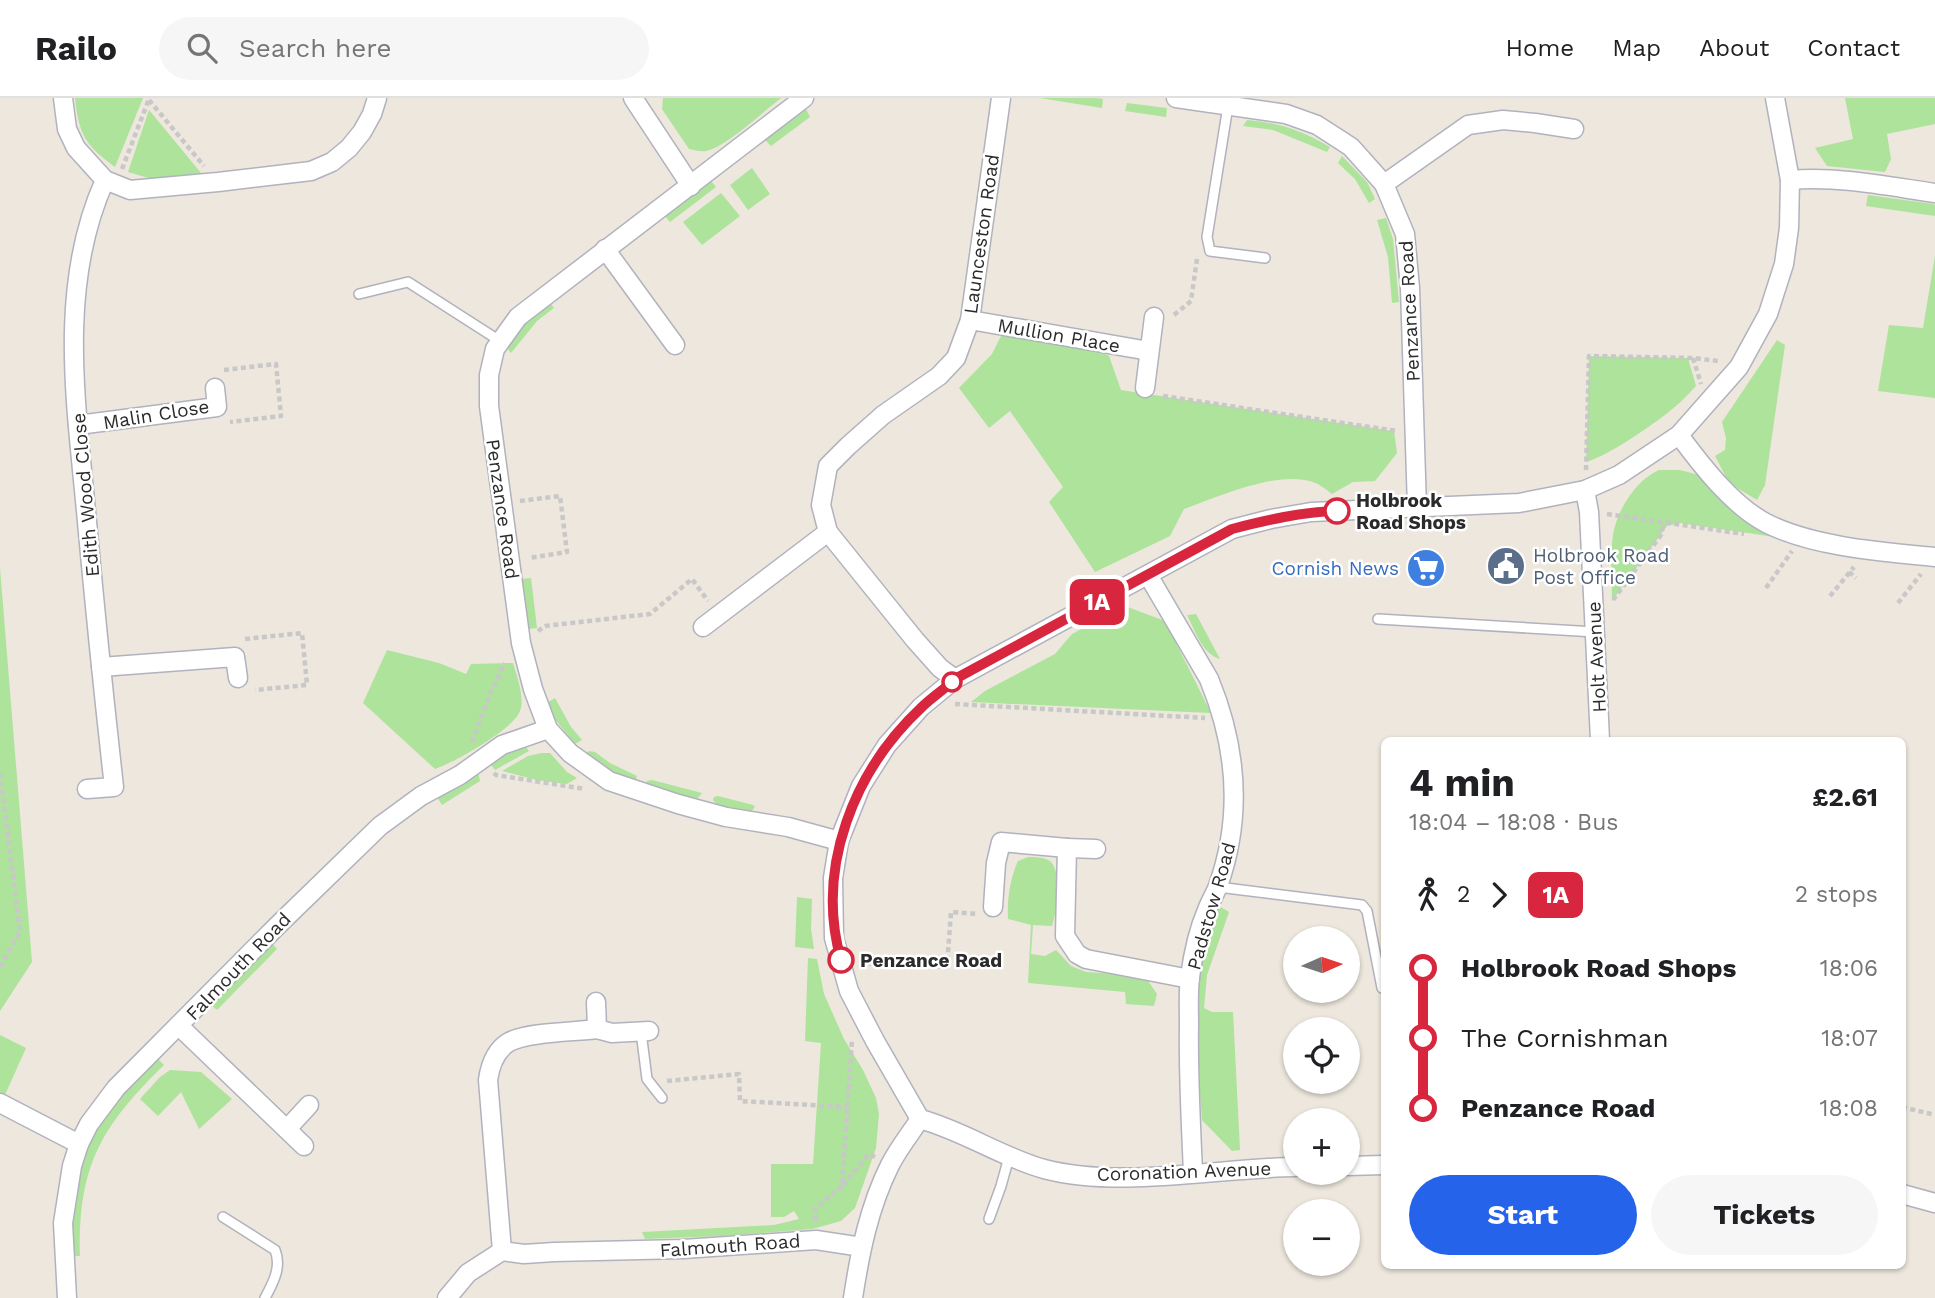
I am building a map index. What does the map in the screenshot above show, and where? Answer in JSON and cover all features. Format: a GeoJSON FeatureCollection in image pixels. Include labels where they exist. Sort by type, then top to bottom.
{"type":"FeatureCollection","features":[{"type":"Feature","properties":{"kind":"street"},"geometry":{"type":"LineString","coordinates":[[63,98],[67,129],[76,148],[110,183],[130,190],[311,171],[332,162],[349,148],[362,132],[377,98]]}},
{"type":"Feature","properties":{"kind":"street"},"geometry":{"type":"LineString","coordinates":[[633,98],[691,186]]}},
{"type":"Feature","properties":{"kind":"street","name":"Penzance Road"},"geometry":{"type":"LineString","coordinates":[[804,98],[518,317],[495,349],[489,375],[489,405],[520,638],[533,690],[548,729],[570,753],[609,781],[726,817],[788,827],[839,841]]}},
{"type":"Feature","properties":{"kind":"street","name":"Launceston Road"},"geometry":{"type":"LineString","coordinates":[[955,679],[940,668],[915,640],[828,532],[821,505],[828,466],[883,415],[939,376],[956,358],[970,320],[1000,98]]}},
{"type":"Feature","properties":{"kind":"street","name":"Penzance Road"},"geometry":{"type":"LineString","coordinates":[[1176,98],[1286,114],[1317,125],[1351,147],[1384,184],[1405,234],[1410,288],[1418,508]]}},
{"type":"Feature","properties":{"kind":"street"},"geometry":{"type":"LineString","coordinates":[[853,1298],[871,1210],[891,1163],[920,1119],[849,991],[834,937],[833,878],[839,841],[861,786],[887,745],[927,703],[955,679],[1232,529],[1311,512],[1519,503],[1585,490],[1619,475],[1679,435],[1740,367],[1768,314],[1783,264],[1789,228],[1790,180],[1775,98]]}},
{"type":"Feature","properties":{"kind":"street"},"geometry":{"type":"LineString","coordinates":[[1384,184],[1468,125],[1503,120],[1574,129]]}},
{"type":"Feature","properties":{"kind":"street"},"geometry":{"type":"LineString","coordinates":[[1790,180],[1821,178],[1860,181],[1935,193]]}},
{"type":"Feature","properties":{"kind":"street","name":"Edith Wood Close"},"geometry":{"type":"LineString","coordinates":[[87,789],[114,786],[100,667],[78,425],[74,348],[76,293],[87,231],[96,199],[110,183]]}},
{"type":"Feature","properties":{"kind":"street"},"geometry":{"type":"LineString","coordinates":[[605,249],[675,345]]}},
{"type":"Feature","properties":{"kind":"street"},"geometry":{"type":"LineString","coordinates":[[1145,388],[1154,317]]}},
{"type":"Feature","properties":{"kind":"street","name":"Mullion Place"},"geometry":{"type":"LineString","coordinates":[[970,320],[1149,351]]}},
{"type":"Feature","properties":{"kind":"street","name":"Malin Close"},"geometry":{"type":"LineString","coordinates":[[78,425],[217,407],[215,388]]}},
{"type":"Feature","properties":{"kind":"street"},"geometry":{"type":"LineString","coordinates":[[1679,435],[1707,472],[1743,507],[1765,523],[1803,537],[1869,550],[1935,556]]}},
{"type":"Feature","properties":{"kind":"street","name":"Holt Avenue"},"geometry":{"type":"LineString","coordinates":[[1585,490],[1589,512],[1600,737]]}},
{"type":"Feature","properties":{"kind":"street"},"geometry":{"type":"LineString","coordinates":[[703,627],[828,532]]}},
{"type":"Feature","properties":{"kind":"street","name":"Padstow Road"},"geometry":{"type":"LineString","coordinates":[[1148,575],[1209,679],[1230,745],[1235,794],[1233,828],[1218,887],[1198,936],[1190,979],[1188,1073],[1193,1173]]}},
{"type":"Feature","properties":{"kind":"street"},"geometry":{"type":"LineString","coordinates":[[100,667],[234,657],[237,678]]}},
{"type":"Feature","properties":{"kind":"street","name":"Falmouth Road"},"geometry":{"type":"LineString","coordinates":[[67,1298],[63,1223],[72,1166],[89,1125],[116,1088],[275,927],[380,826],[421,796],[460,775],[502,745],[548,729]]}},
{"type":"Feature","properties":{"kind":"street"},"geometry":{"type":"LineString","coordinates":[[993,907],[996,863],[1001,842],[1096,849]]}},
{"type":"Feature","properties":{"kind":"street"},"geometry":{"type":"LineString","coordinates":[[1067,848],[1065,936],[1077,954],[1086,959],[1190,979]]}},
{"type":"Feature","properties":{"kind":"street"},"geometry":{"type":"LineString","coordinates":[[596,1002],[597,1029]]}},
{"type":"Feature","properties":{"kind":"street"},"geometry":{"type":"LineString","coordinates":[[179,1026],[304,1146]]}},
{"type":"Feature","properties":{"kind":"street"},"geometry":{"type":"LineString","coordinates":[[447,1298],[468,1273],[502,1251],[488,1080],[494,1059],[508,1043],[526,1037],[597,1029],[612,1033],[645,1032]]}},
{"type":"Feature","properties":{"kind":"street"},"geometry":{"type":"LineString","coordinates":[[0,1103],[79,1144]]}},
{"type":"Feature","properties":{"kind":"street"},"geometry":{"type":"LineString","coordinates":[[286,1129],[309,1105]]}},
{"type":"Feature","properties":{"kind":"street","name":"Coronation Avenue"},"geometry":{"type":"LineString","coordinates":[[920,1119],[941,1124],[1009,1157],[1046,1169],[1082,1175],[1116,1177],[1283,1168]]}},
{"type":"Feature","properties":{"kind":"street"},"geometry":{"type":"LineString","coordinates":[[1360,1166],[1381,1165]]}},
{"type":"Feature","properties":{"kind":"street"},"geometry":{"type":"LineString","coordinates":[[1906,1195],[1935,1203]]}},
{"type":"Feature","properties":{"kind":"street","name":"Falmouth Road"},"geometry":{"type":"LineString","coordinates":[[502,1251],[524,1254],[683,1249],[816,1240],[862,1247]]}},
{"type":"Feature","properties":{"kind":"lane"},"geometry":{"type":"LineString","coordinates":[[1228,106],[1207,237],[1210,251],[1265,258]]}},
{"type":"Feature","properties":{"kind":"lane"},"geometry":{"type":"LineString","coordinates":[[359,294],[408,282],[500,341]]}},
{"type":"Feature","properties":{"kind":"lane"},"geometry":{"type":"LineString","coordinates":[[1378,619],[1595,632]]}},
{"type":"Feature","properties":{"kind":"lane"},"geometry":{"type":"LineString","coordinates":[[1218,887],[1362,905],[1367,911],[1381,983]]}},
{"type":"Feature","properties":{"kind":"lane"},"geometry":{"type":"LineString","coordinates":[[645,1032],[647,1079],[662,1098]]}},
{"type":"Feature","properties":{"kind":"lane"},"geometry":{"type":"LineString","coordinates":[[989,1219],[1009,1157]]}},
{"type":"Feature","properties":{"kind":"lane"},"geometry":{"type":"LineString","coordinates":[[223,1217],[275,1250],[279,1259],[265,1298]]}},
{"type":"Feature","properties":{"kind":"path"},"geometry":{"type":"LineString","coordinates":[[110,183],[149,99],[219,182]]}},
{"type":"Feature","properties":{"kind":"path"},"geometry":{"type":"LineString","coordinates":[[1154,317],[1170,318],[1191,301],[1198,253],[1210,251]]}},
{"type":"Feature","properties":{"kind":"path"},"geometry":{"type":"LineString","coordinates":[[1585,490],[1589,356],[1693,358],[1740,367]]}},
{"type":"Feature","properties":{"kind":"path"},"geometry":{"type":"LineString","coordinates":[[215,388],[213,372],[276,364],[281,416],[218,424],[217,407]]}},
{"type":"Feature","properties":{"kind":"path"},"geometry":{"type":"LineString","coordinates":[[1145,388],[1145,393],[1414,434]]}},
{"type":"Feature","properties":{"kind":"path"},"geometry":{"type":"LineString","coordinates":[[502,503],[560,496],[567,552],[510,561]]}},
{"type":"Feature","properties":{"kind":"path"},"geometry":{"type":"LineString","coordinates":[[1589,512],[1745,534]]}},
{"type":"Feature","properties":{"kind":"path"},"geometry":{"type":"LineString","coordinates":[[1594,607],[1612,601],[1661,534],[1664,523]]}},
{"type":"Feature","properties":{"kind":"path"},"geometry":{"type":"LineString","coordinates":[[1766,588],[1803,537]]}},
{"type":"Feature","properties":{"kind":"path"},"geometry":{"type":"LineString","coordinates":[[1830,596],[1869,550]]}},
{"type":"Feature","properties":{"kind":"path"},"geometry":{"type":"LineString","coordinates":[[1898,603],[1935,556]]}},
{"type":"Feature","properties":{"kind":"path"},"geometry":{"type":"LineString","coordinates":[[1781,567],[1788,571]]}},
{"type":"Feature","properties":{"kind":"path"},"geometry":{"type":"LineString","coordinates":[[1849,572],[1856,578]]}},
{"type":"Feature","properties":{"kind":"path"},"geometry":{"type":"LineString","coordinates":[[460,775],[489,696],[520,638],[541,631],[545,626],[650,614],[692,579],[711,605],[725,609]]}},
{"type":"Feature","properties":{"kind":"path"},"geometry":{"type":"LineString","coordinates":[[234,657],[232,640],[302,633],[307,685],[238,691],[237,678]]}},
{"type":"Feature","properties":{"kind":"path"},"geometry":{"type":"LineString","coordinates":[[927,703],[1223,719]]}},
{"type":"Feature","properties":{"kind":"path"},"geometry":{"type":"LineString","coordinates":[[481,759],[496,775],[587,789]]}},
{"type":"Feature","properties":{"kind":"path"},"geometry":{"type":"LineString","coordinates":[[0,773],[20,931],[0,967]]}},
{"type":"Feature","properties":{"kind":"path"},"geometry":{"type":"LineString","coordinates":[[841,963],[947,967],[951,912],[993,915],[993,907]]}},
{"type":"Feature","properties":{"kind":"path"},"geometry":{"type":"LineString","coordinates":[[842,1186],[852,1028],[863,1018]]}},
{"type":"Feature","properties":{"kind":"path"},"geometry":{"type":"LineString","coordinates":[[661,1075],[667,1081],[739,1074],[740,1101],[847,1107]]}},
{"type":"Feature","properties":{"kind":"path"},"geometry":{"type":"LineString","coordinates":[[1906,1108],[1935,1115]]}},
{"type":"Feature","properties":{"kind":"path"},"geometry":{"type":"LineString","coordinates":[[816,1240],[815,1209],[842,1186],[869,1154],[891,1163]]}},
{"type":"Feature","properties":{"kind":"green space"},"geometry":{"type":"Polygon","coordinates":[[[75,98],[143,98],[115,167],[85,138],[75,98]]]}},
{"type":"Feature","properties":{"kind":"green space"},"geometry":{"type":"Polygon","coordinates":[[[663,98],[781,98],[724,143],[702,151],[689,149],[662,109],[663,98]]]}},
{"type":"Feature","properties":{"kind":"green space"},"geometry":{"type":"Polygon","coordinates":[[[1040,98],[1096,98],[1103,99],[1102,108],[1040,98]]]}},
{"type":"Feature","properties":{"kind":"green space"},"geometry":{"type":"Polygon","coordinates":[[[1845,98],[1935,98],[1935,124],[1887,134],[1891,159],[1885,172],[1827,166],[1815,148],[1853,139],[1845,98]]]}},
{"type":"Feature","properties":{"kind":"green space"},"geometry":{"type":"Polygon","coordinates":[[[1127,103],[1167,108],[1166,117],[1125,111],[1127,103]]]}},
{"type":"Feature","properties":{"kind":"green space"},"geometry":{"type":"Polygon","coordinates":[[[806,109],[810,117],[771,146],[765,140],[806,109]]]}},
{"type":"Feature","properties":{"kind":"green space"},"geometry":{"type":"Polygon","coordinates":[[[149,110],[201,173],[152,179],[128,172],[149,110]]]}},
{"type":"Feature","properties":{"kind":"green space"},"geometry":{"type":"Polygon","coordinates":[[[1247,120],[1290,128],[1330,147],[1327,152],[1273,130],[1243,126],[1247,120]]]}},
{"type":"Feature","properties":{"kind":"green space"},"geometry":{"type":"Polygon","coordinates":[[[1342,156],[1367,182],[1375,199],[1369,203],[1355,179],[1338,163],[1342,156]]]}},
{"type":"Feature","properties":{"kind":"green space"},"geometry":{"type":"Polygon","coordinates":[[[752,168],[770,194],[748,210],[730,185],[752,168]]]}},
{"type":"Feature","properties":{"kind":"green space"},"geometry":{"type":"Polygon","coordinates":[[[711,181],[716,187],[670,222],[665,216],[711,181]]]}},
{"type":"Feature","properties":{"kind":"green space"},"geometry":{"type":"Polygon","coordinates":[[[721,193],[740,216],[702,245],[683,222],[721,193]]]}},
{"type":"Feature","properties":{"kind":"green space"},"geometry":{"type":"Polygon","coordinates":[[[1868,195],[1933,204],[1935,216],[1866,206],[1868,195]]]}},
{"type":"Feature","properties":{"kind":"green space"},"geometry":{"type":"Polygon","coordinates":[[[1386,218],[1393,239],[1399,302],[1392,303],[1388,257],[1377,220],[1386,218]]]}},
{"type":"Feature","properties":{"kind":"green space"},"geometry":{"type":"Polygon","coordinates":[[[1935,256],[1935,398],[1878,391],[1889,325],[1923,328],[1935,256]]]}},
{"type":"Feature","properties":{"kind":"green space"},"geometry":{"type":"Polygon","coordinates":[[[550,303],[554,308],[537,321],[511,353],[506,347],[525,321],[550,303]]]}},
{"type":"Feature","properties":{"kind":"green space"},"geometry":{"type":"Polygon","coordinates":[[[1003,332],[1094,348],[1109,356],[1121,390],[1394,431],[1397,453],[1375,481],[1353,482],[1332,494],[1318,484],[1287,479],[1232,491],[1184,509],[1170,536],[1095,572],[1049,502],[1063,487],[1010,411],[989,428],[959,388],[992,354],[1003,332]]]}},
{"type":"Feature","properties":{"kind":"green space"},"geometry":{"type":"Polygon","coordinates":[[[1777,340],[1785,345],[1765,485],[1757,500],[1729,483],[1715,456],[1725,450],[1726,438],[1722,422],[1777,340]]]}},
{"type":"Feature","properties":{"kind":"green space"},"geometry":{"type":"Polygon","coordinates":[[[1589,356],[1688,358],[1696,386],[1676,406],[1645,429],[1620,446],[1586,462],[1589,356]]]}},
{"type":"Feature","properties":{"kind":"green space"},"geometry":{"type":"Polygon","coordinates":[[[1659,470],[1680,470],[1699,475],[1781,538],[1680,523],[1667,526],[1612,601],[1611,559],[1615,525],[1635,488],[1659,470]]]}},
{"type":"Feature","properties":{"kind":"green space"},"geometry":{"type":"Polygon","coordinates":[[[0,568],[32,962],[0,1011],[0,568]]]}},
{"type":"Feature","properties":{"kind":"green space"},"geometry":{"type":"Polygon","coordinates":[[[531,578],[537,628],[529,629],[522,579],[531,578]]]}},
{"type":"Feature","properties":{"kind":"green space"},"geometry":{"type":"Polygon","coordinates":[[[1125,606],[1165,621],[1211,713],[971,702],[985,691],[1055,654],[1072,634],[1125,606]]]}},
{"type":"Feature","properties":{"kind":"green space"},"geometry":{"type":"Polygon","coordinates":[[[1196,614],[1220,659],[1208,652],[1196,634],[1187,615],[1196,614]]]}},
{"type":"Feature","properties":{"kind":"green space"},"geometry":{"type":"Polygon","coordinates":[[[387,650],[439,663],[466,674],[471,664],[513,663],[521,693],[520,711],[507,727],[495,736],[435,769],[363,703],[387,650]]]}},
{"type":"Feature","properties":{"kind":"green space"},"geometry":{"type":"Polygon","coordinates":[[[555,698],[571,727],[582,740],[575,744],[554,718],[547,703],[555,698]]]}},
{"type":"Feature","properties":{"kind":"green space"},"geometry":{"type":"Polygon","coordinates":[[[523,743],[529,751],[495,770],[491,765],[523,743]]]}},
{"type":"Feature","properties":{"kind":"green space"},"geometry":{"type":"Polygon","coordinates":[[[589,751],[637,776],[634,786],[584,755],[589,751]]]}},
{"type":"Feature","properties":{"kind":"green space"},"geometry":{"type":"Polygon","coordinates":[[[550,753],[567,772],[577,778],[567,784],[502,771],[528,756],[550,753]]]}},
{"type":"Feature","properties":{"kind":"green space"},"geometry":{"type":"Polygon","coordinates":[[[478,772],[480,781],[442,805],[437,797],[478,772]]]}},
{"type":"Feature","properties":{"kind":"green space"},"geometry":{"type":"Polygon","coordinates":[[[647,781],[702,793],[696,800],[645,787],[647,781]]]}},
{"type":"Feature","properties":{"kind":"green space"},"geometry":{"type":"Polygon","coordinates":[[[718,796],[755,807],[750,813],[716,804],[713,800],[718,796]]]}},
{"type":"Feature","properties":{"kind":"green space"},"geometry":{"type":"Polygon","coordinates":[[[1028,857],[1050,861],[1058,883],[1052,926],[1033,925],[1031,954],[1045,956],[1056,950],[1071,966],[1086,972],[1133,975],[1148,981],[1157,994],[1154,1006],[1126,1004],[1125,992],[1028,983],[1031,925],[1008,919],[1008,912],[1015,868],[1018,861],[1028,857]]]}},
{"type":"Feature","properties":{"kind":"green space"},"geometry":{"type":"Polygon","coordinates":[[[797,897],[812,899],[811,929],[814,949],[795,947],[797,897]]]}},
{"type":"Feature","properties":{"kind":"green space"},"geometry":{"type":"Polygon","coordinates":[[[1219,906],[1229,912],[1207,975],[1204,1008],[1212,1012],[1233,1012],[1240,1150],[1232,1151],[1202,1120],[1194,1018],[1201,958],[1219,906]]]}},
{"type":"Feature","properties":{"kind":"green space"},"geometry":{"type":"Polygon","coordinates":[[[271,942],[277,949],[217,1010],[211,1005],[271,942]]]}},
{"type":"Feature","properties":{"kind":"green space"},"geometry":{"type":"Polygon","coordinates":[[[808,958],[817,959],[824,994],[844,1039],[876,1098],[879,1114],[876,1148],[855,1208],[841,1221],[812,1229],[645,1239],[642,1232],[774,1225],[799,1219],[794,1211],[784,1217],[771,1217],[771,1164],[813,1164],[821,1043],[805,1041],[808,958]]]}},
{"type":"Feature","properties":{"kind":"green space"},"geometry":{"type":"Polygon","coordinates":[[[0,1035],[26,1048],[0,1106],[0,1035]]]}},
{"type":"Feature","properties":{"kind":"green space"},"geometry":{"type":"Polygon","coordinates":[[[157,1058],[164,1065],[124,1108],[98,1150],[83,1196],[80,1256],[72,1256],[74,1196],[91,1140],[117,1099],[157,1058]]]}},
{"type":"Feature","properties":{"kind":"green space"},"geometry":{"type":"Polygon","coordinates":[[[170,1070],[201,1072],[232,1099],[199,1129],[181,1092],[158,1116],[140,1099],[170,1070]]]}},
{"type":"Feature","properties":{"kind":"bus line","name":"1A"},"geometry":{"type":"LineString","coordinates":[[841,960],[834,937],[833,878],[839,841],[861,786],[887,745],[922,707],[955,679],[1232,529],[1311,512],[1337,511]]}},
{"type":"Feature","properties":{"kind":"place","name":"Holbrook Road Shops"},"geometry":{"type":"Point","coordinates":[1337,511]}},
{"type":"Feature","properties":{"kind":"place","name":"Holbrook Road Post Office"},"geometry":{"type":"Point","coordinates":[1506,566]}},
{"type":"Feature","properties":{"kind":"place","name":"Cornish News"},"geometry":{"type":"Point","coordinates":[1426,568]}},
{"type":"Feature","properties":{"kind":"place","name":"Penzance Road"},"geometry":{"type":"Point","coordinates":[841,960]}}]}
